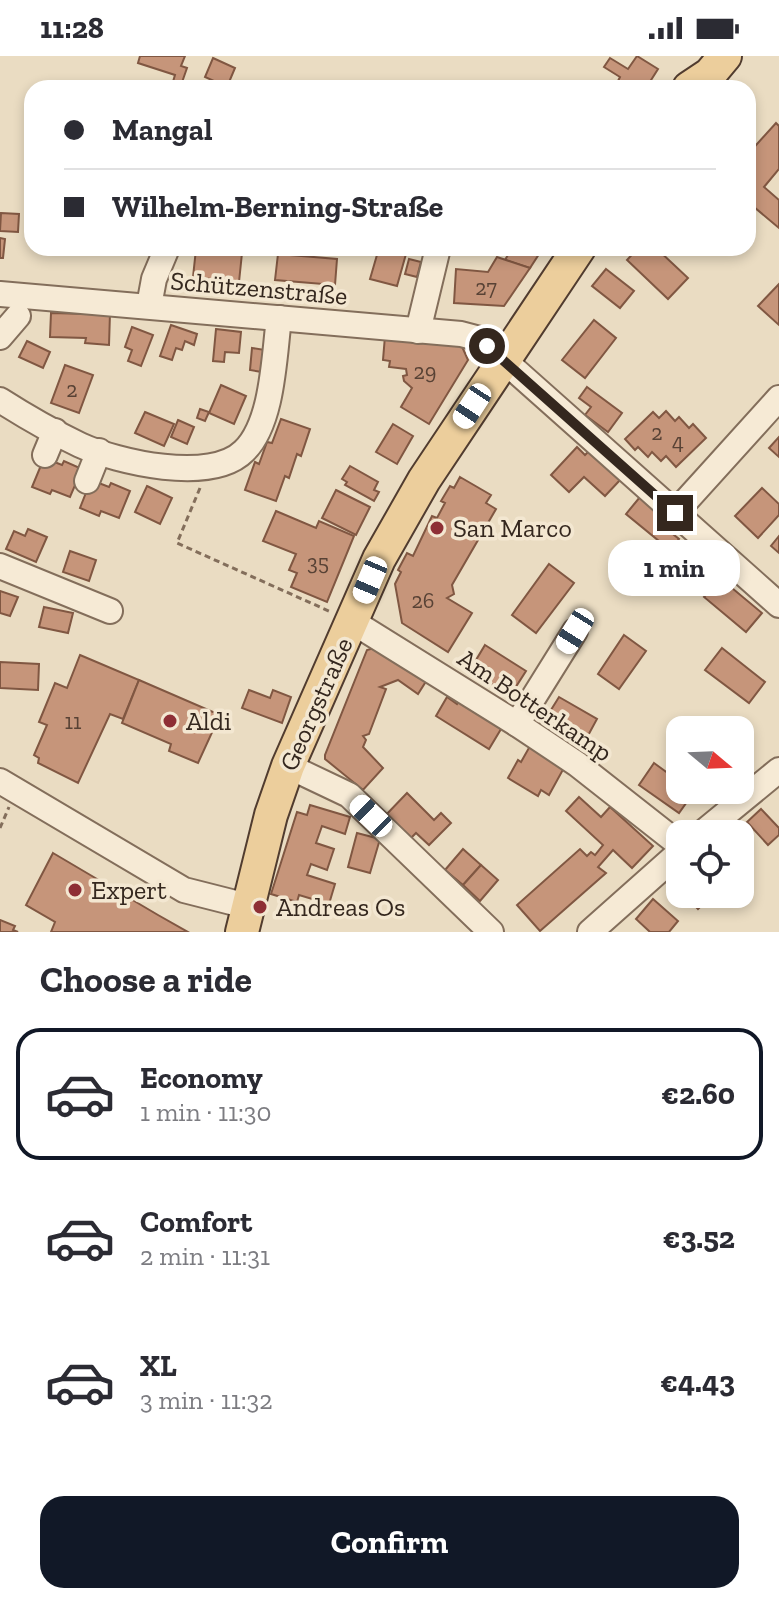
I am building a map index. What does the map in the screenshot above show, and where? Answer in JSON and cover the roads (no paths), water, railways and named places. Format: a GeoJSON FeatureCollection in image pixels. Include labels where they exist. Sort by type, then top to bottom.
{"type":"FeatureCollection","features":[{"type":"Feature","properties":{"kind":"main road"},"geometry":{"type":"LineString","coordinates":[[692,80],[706,56]]}},
{"type":"Feature","properties":{"kind":"main road"},"geometry":{"type":"LineString","coordinates":[[701,80],[725,56]]}},
{"type":"Feature","properties":{"kind":"main road","name":"Georgstraße"},"geometry":{"type":"LineString","coordinates":[[244,919],[271,815],[288,766],[379,559],[424,480],[574,256]]}},
{"type":"Feature","properties":{"kind":"street"},"geometry":{"type":"LineString","coordinates":[[149,306],[154,279],[164,256]]}},
{"type":"Feature","properties":{"kind":"street"},"geometry":{"type":"LineString","coordinates":[[418,331],[436,256]]}},
{"type":"Feature","properties":{"kind":"street","name":"Schützenstraße"},"geometry":{"type":"LineString","coordinates":[[0,294],[461,334],[480,339],[779,605]]}},
{"type":"Feature","properties":{"kind":"street"},"geometry":{"type":"LineString","coordinates":[[0,337],[18,316]]}},
{"type":"Feature","properties":{"kind":"street"},"geometry":{"type":"LineString","coordinates":[[0,400],[83,446],[99,451],[152,466],[219,466],[243,452],[260,427],[269,392],[279,318]]}},
{"type":"Feature","properties":{"kind":"street"},"geometry":{"type":"LineString","coordinates":[[675,513],[779,398]]}},
{"type":"Feature","properties":{"kind":"street"},"geometry":{"type":"LineString","coordinates":[[45,455],[55,431]]}},
{"type":"Feature","properties":{"kind":"street"},"geometry":{"type":"LineString","coordinates":[[87,481],[99,451]]}},
{"type":"Feature","properties":{"kind":"street"},"geometry":{"type":"LineString","coordinates":[[0,566],[110,611]]}},
{"type":"Feature","properties":{"kind":"street","name":"Am Botterkamp"},"geometry":{"type":"LineString","coordinates":[[353,622],[577,764],[666,834]]}},
{"type":"Feature","properties":{"kind":"street"},"geometry":{"type":"LineString","coordinates":[[517,724],[575,631]]}},
{"type":"Feature","properties":{"kind":"street"},"geometry":{"type":"LineString","coordinates":[[288,766],[349,795],[491,932]]}},
{"type":"Feature","properties":{"kind":"street"},"geometry":{"type":"LineString","coordinates":[[718,820],[779,770]]}},
{"type":"Feature","properties":{"kind":"street"},"geometry":{"type":"LineString","coordinates":[[0,781],[184,890],[244,919]]}},
{"type":"Feature","properties":{"kind":"street"},"geometry":{"type":"LineString","coordinates":[[590,932],[666,864]]}},
{"type":"Feature","properties":{"kind":"place","name":"San Marco"},"geometry":{"type":"Point","coordinates":[437,528]}},
{"type":"Feature","properties":{"kind":"place","name":"Aldi"},"geometry":{"type":"Point","coordinates":[170,721]}},
{"type":"Feature","properties":{"kind":"place","name":"Expert"},"geometry":{"type":"Point","coordinates":[75,890]}},
{"type":"Feature","properties":{"kind":"place","name":"Andreas Os"},"geometry":{"type":"Point","coordinates":[260,907]}}]}
